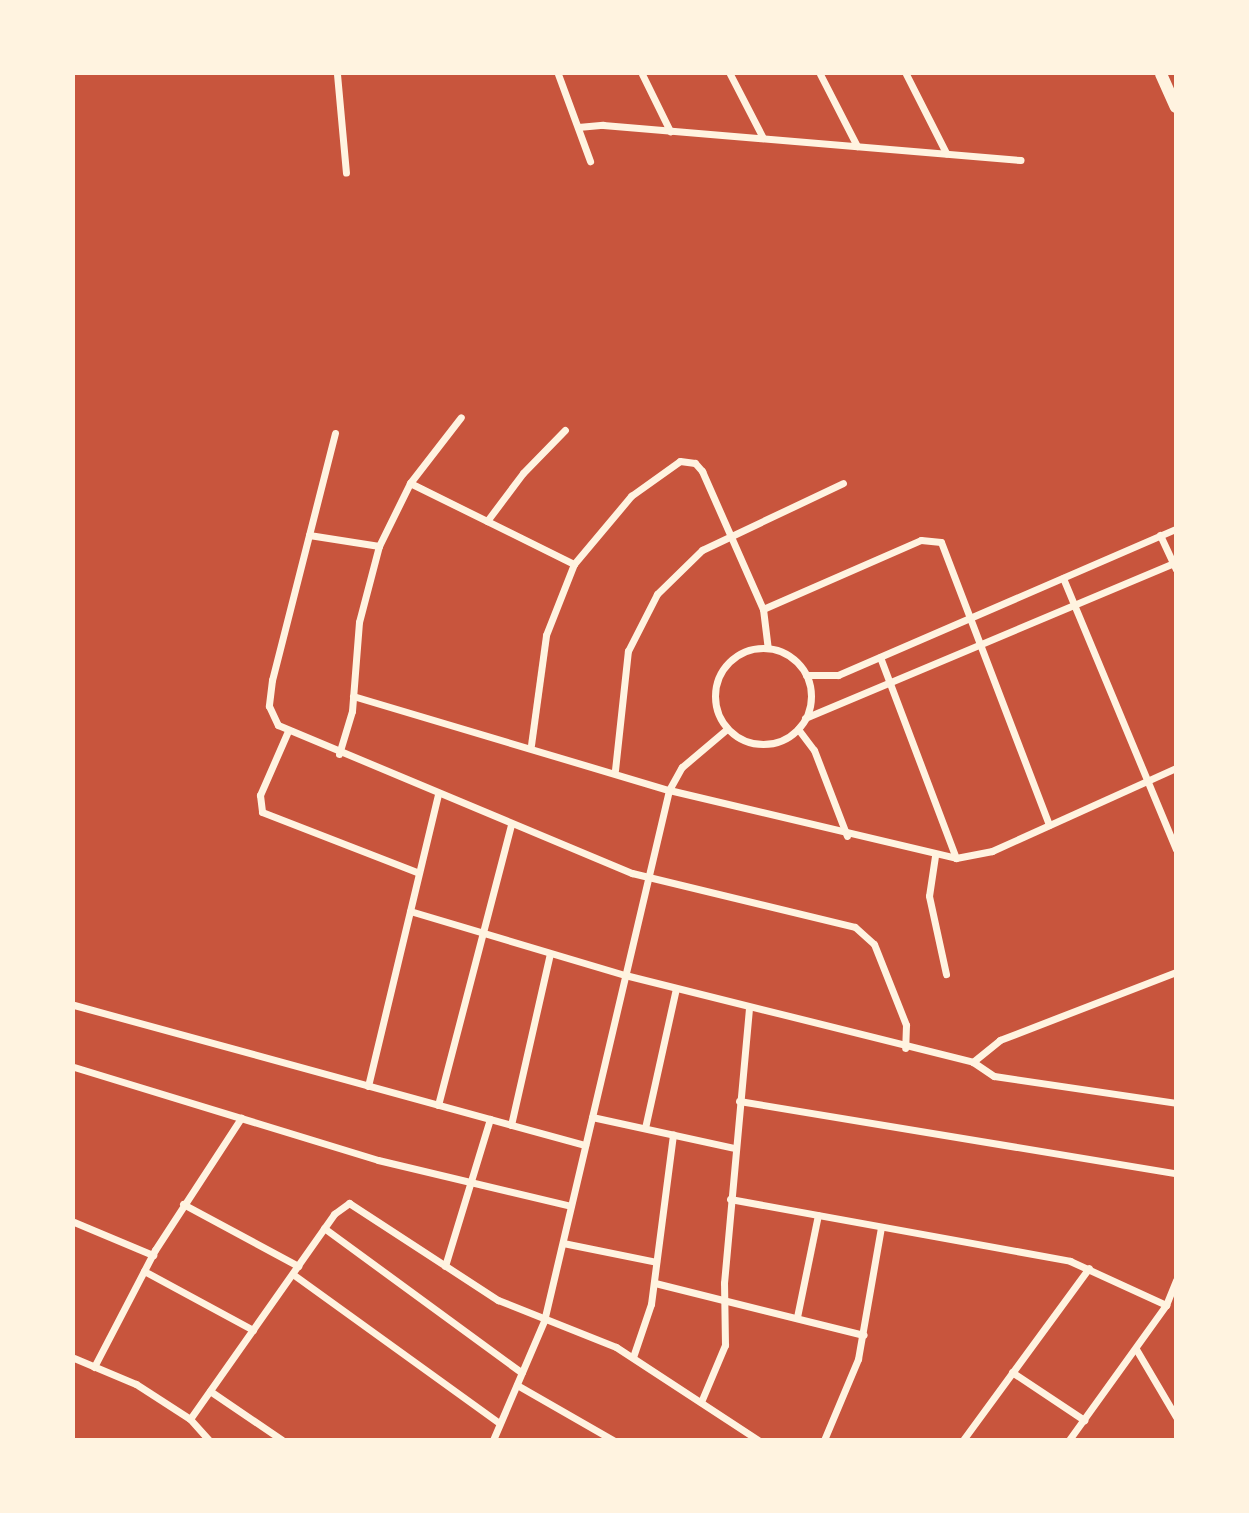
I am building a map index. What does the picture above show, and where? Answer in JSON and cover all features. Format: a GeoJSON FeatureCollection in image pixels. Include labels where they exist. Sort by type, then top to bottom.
{"type":"FeatureCollection","features":[{"type":"Feature","properties":{"kind":"main road"},"geometry":{"type":"LineString","coordinates":[[1161,74],[1175,107]]}},
{"type":"Feature","properties":{"kind":"street"},"geometry":{"type":"LineString","coordinates":[[337,74],[346,173]]}},
{"type":"Feature","properties":{"kind":"street"},"geometry":{"type":"LineString","coordinates":[[558,74],[590,161]]}},
{"type":"Feature","properties":{"kind":"street"},"geometry":{"type":"LineString","coordinates":[[642,74],[670,131]]}},
{"type":"Feature","properties":{"kind":"street"},"geometry":{"type":"LineString","coordinates":[[730,74],[763,138]]}},
{"type":"Feature","properties":{"kind":"street"},"geometry":{"type":"LineString","coordinates":[[820,74],[858,146]]}},
{"type":"Feature","properties":{"kind":"street"},"geometry":{"type":"LineString","coordinates":[[906,74],[946,153]]}},
{"type":"Feature","properties":{"kind":"street"},"geometry":{"type":"LineString","coordinates":[[578,127],[670,131],[1021,160]]}},
{"type":"Feature","properties":{"kind":"street"},"geometry":{"type":"LineString","coordinates":[[340,754],[354,695],[359,622],[379,546],[410,483],[461,417]]}},
{"type":"Feature","properties":{"kind":"street"},"geometry":{"type":"LineString","coordinates":[[487,522],[523,473],[565,430]]}},
{"type":"Feature","properties":{"kind":"street"},"geometry":{"type":"LineString","coordinates":[[335,433],[270,693],[271,716],[288,732],[648,878],[862,931],[874,944],[904,1018],[905,1048]]}},
{"type":"Feature","properties":{"kind":"street"},"geometry":{"type":"LineString","coordinates":[[531,746],[546,635],[574,564],[631,496],[680,461],[699,466],[763,609],[768,648]]}},
{"type":"Feature","properties":{"kind":"street"},"geometry":{"type":"LineString","coordinates":[[615,770],[622,683],[640,621],[678,570],[730,534],[843,482]]}},
{"type":"Feature","properties":{"kind":"street"},"geometry":{"type":"LineString","coordinates":[[410,483],[574,564]]}},
{"type":"Feature","properties":{"kind":"street"},"geometry":{"type":"LineString","coordinates":[[806,676],[828,678],[1175,529]]}},
{"type":"Feature","properties":{"kind":"street"},"geometry":{"type":"LineString","coordinates":[[309,535],[379,546]]}},
{"type":"Feature","properties":{"kind":"street"},"geometry":{"type":"LineString","coordinates":[[805,719],[1074,604],[1174,565],[1160,536]]}},
{"type":"Feature","properties":{"kind":"street"},"geometry":{"type":"LineString","coordinates":[[763,609],[932,538],[946,550],[1049,825]]}},
{"type":"Feature","properties":{"kind":"street"},"geometry":{"type":"LineString","coordinates":[[1063,578],[1149,780],[1175,849]]}},
{"type":"Feature","properties":{"kind":"street"},"geometry":{"type":"LineString","coordinates":[[768,648],[791,657],[806,676],[811,697],[805,719],[788,737],[763,745],[727,729],[715,703],[719,674],[740,653],[768,648]]}},
{"type":"Feature","properties":{"kind":"street"},"geometry":{"type":"LineString","coordinates":[[880,657],[956,858]]}},
{"type":"Feature","properties":{"kind":"street"},"geometry":{"type":"LineString","coordinates":[[354,695],[615,770],[669,790],[847,836],[935,856],[956,858],[992,851],[1175,768]]}},
{"type":"Feature","properties":{"kind":"street"},"geometry":{"type":"LineString","coordinates":[[493,1440],[544,1321],[669,790],[682,766],[727,729]]}},
{"type":"Feature","properties":{"kind":"street"},"geometry":{"type":"LineString","coordinates":[[798,729],[814,750],[847,836]]}},
{"type":"Feature","properties":{"kind":"street"},"geometry":{"type":"LineString","coordinates":[[288,732],[260,794],[262,812],[419,873]]}},
{"type":"Feature","properties":{"kind":"street"},"geometry":{"type":"LineString","coordinates":[[368,1086],[438,794]]}},
{"type":"Feature","properties":{"kind":"street"},"geometry":{"type":"LineString","coordinates":[[438,1105],[511,824]]}},
{"type":"Feature","properties":{"kind":"street"},"geometry":{"type":"LineString","coordinates":[[935,856],[929,896],[946,974]]}},
{"type":"Feature","properties":{"kind":"street"},"geometry":{"type":"LineString","coordinates":[[410,911],[625,975],[905,1048],[973,1062],[994,1076],[1175,1103]]}},
{"type":"Feature","properties":{"kind":"street"},"geometry":{"type":"LineString","coordinates":[[511,1125],[550,953]]}},
{"type":"Feature","properties":{"kind":"street"},"geometry":{"type":"LineString","coordinates":[[973,1062],[1000,1040],[1175,972]]}},
{"type":"Feature","properties":{"kind":"street"},"geometry":{"type":"LineString","coordinates":[[645,1129],[676,988]]}},
{"type":"Feature","properties":{"kind":"street"},"geometry":{"type":"LineString","coordinates":[[74,1006],[585,1145]]}},
{"type":"Feature","properties":{"kind":"street"},"geometry":{"type":"LineString","coordinates":[[701,1402],[724,1345],[723,1298],[730,1199],[749,1007]]}},
{"type":"Feature","properties":{"kind":"street"},"geometry":{"type":"LineString","coordinates":[[74,1067],[378,1160],[571,1206]]}},
{"type":"Feature","properties":{"kind":"street"},"geometry":{"type":"LineString","coordinates":[[739,1101],[1175,1173]]}},
{"type":"Feature","properties":{"kind":"street"},"geometry":{"type":"LineString","coordinates":[[592,1117],[734,1148]]}},
{"type":"Feature","properties":{"kind":"street"},"geometry":{"type":"LineString","coordinates":[[94,1367],[144,1271],[183,1204],[242,1118]]}},
{"type":"Feature","properties":{"kind":"street"},"geometry":{"type":"LineString","coordinates":[[445,1266],[490,1119]]}},
{"type":"Feature","properties":{"kind":"street"},"geometry":{"type":"LineString","coordinates":[[633,1357],[655,1283],[673,1134]]}},
{"type":"Feature","properties":{"kind":"street"},"geometry":{"type":"LineString","coordinates":[[730,1199],[1089,1268],[1167,1306]]}},
{"type":"Feature","properties":{"kind":"street"},"geometry":{"type":"LineString","coordinates":[[190,1419],[294,1275],[324,1228],[349,1203],[498,1300],[544,1321],[601,1340],[633,1357],[758,1440]]}},
{"type":"Feature","properties":{"kind":"street"},"geometry":{"type":"LineString","coordinates":[[183,1204],[298,1266]]}},
{"type":"Feature","properties":{"kind":"street"},"geometry":{"type":"LineString","coordinates":[[797,1317],[818,1215]]}},
{"type":"Feature","properties":{"kind":"street"},"geometry":{"type":"LineString","coordinates":[[74,1222],[153,1255]]}},
{"type":"Feature","properties":{"kind":"street"},"geometry":{"type":"LineString","coordinates":[[824,1440],[851,1381],[864,1335],[881,1227]]}},
{"type":"Feature","properties":{"kind":"street"},"geometry":{"type":"LineString","coordinates":[[324,1228],[522,1373]]}},
{"type":"Feature","properties":{"kind":"street"},"geometry":{"type":"LineString","coordinates":[[563,1243],[656,1262]]}},
{"type":"Feature","properties":{"kind":"street"},"geometry":{"type":"LineString","coordinates":[[964,1440],[1089,1268]]}},
{"type":"Feature","properties":{"kind":"street"},"geometry":{"type":"LineString","coordinates":[[144,1271],[253,1330]]}},
{"type":"Feature","properties":{"kind":"street"},"geometry":{"type":"LineString","coordinates":[[294,1275],[499,1423]]}},
{"type":"Feature","properties":{"kind":"street"},"geometry":{"type":"LineString","coordinates":[[1071,1438],[1167,1306],[1175,1280]]}},
{"type":"Feature","properties":{"kind":"street"},"geometry":{"type":"LineString","coordinates":[[655,1283],[864,1335]]}},
{"type":"Feature","properties":{"kind":"street"},"geometry":{"type":"LineString","coordinates":[[1167,1306],[1175,1301]]}},
{"type":"Feature","properties":{"kind":"street"},"geometry":{"type":"LineString","coordinates":[[1136,1349],[1174,1412]]}},
{"type":"Feature","properties":{"kind":"street"},"geometry":{"type":"LineString","coordinates":[[74,1358],[136,1384],[190,1419],[209,1440]]}},
{"type":"Feature","properties":{"kind":"street"},"geometry":{"type":"LineString","coordinates":[[1012,1371],[1084,1419]]}},
{"type":"Feature","properties":{"kind":"street"},"geometry":{"type":"LineString","coordinates":[[517,1385],[613,1440]]}},
{"type":"Feature","properties":{"kind":"street"},"geometry":{"type":"LineString","coordinates":[[210,1391],[282,1440]]}}]}
